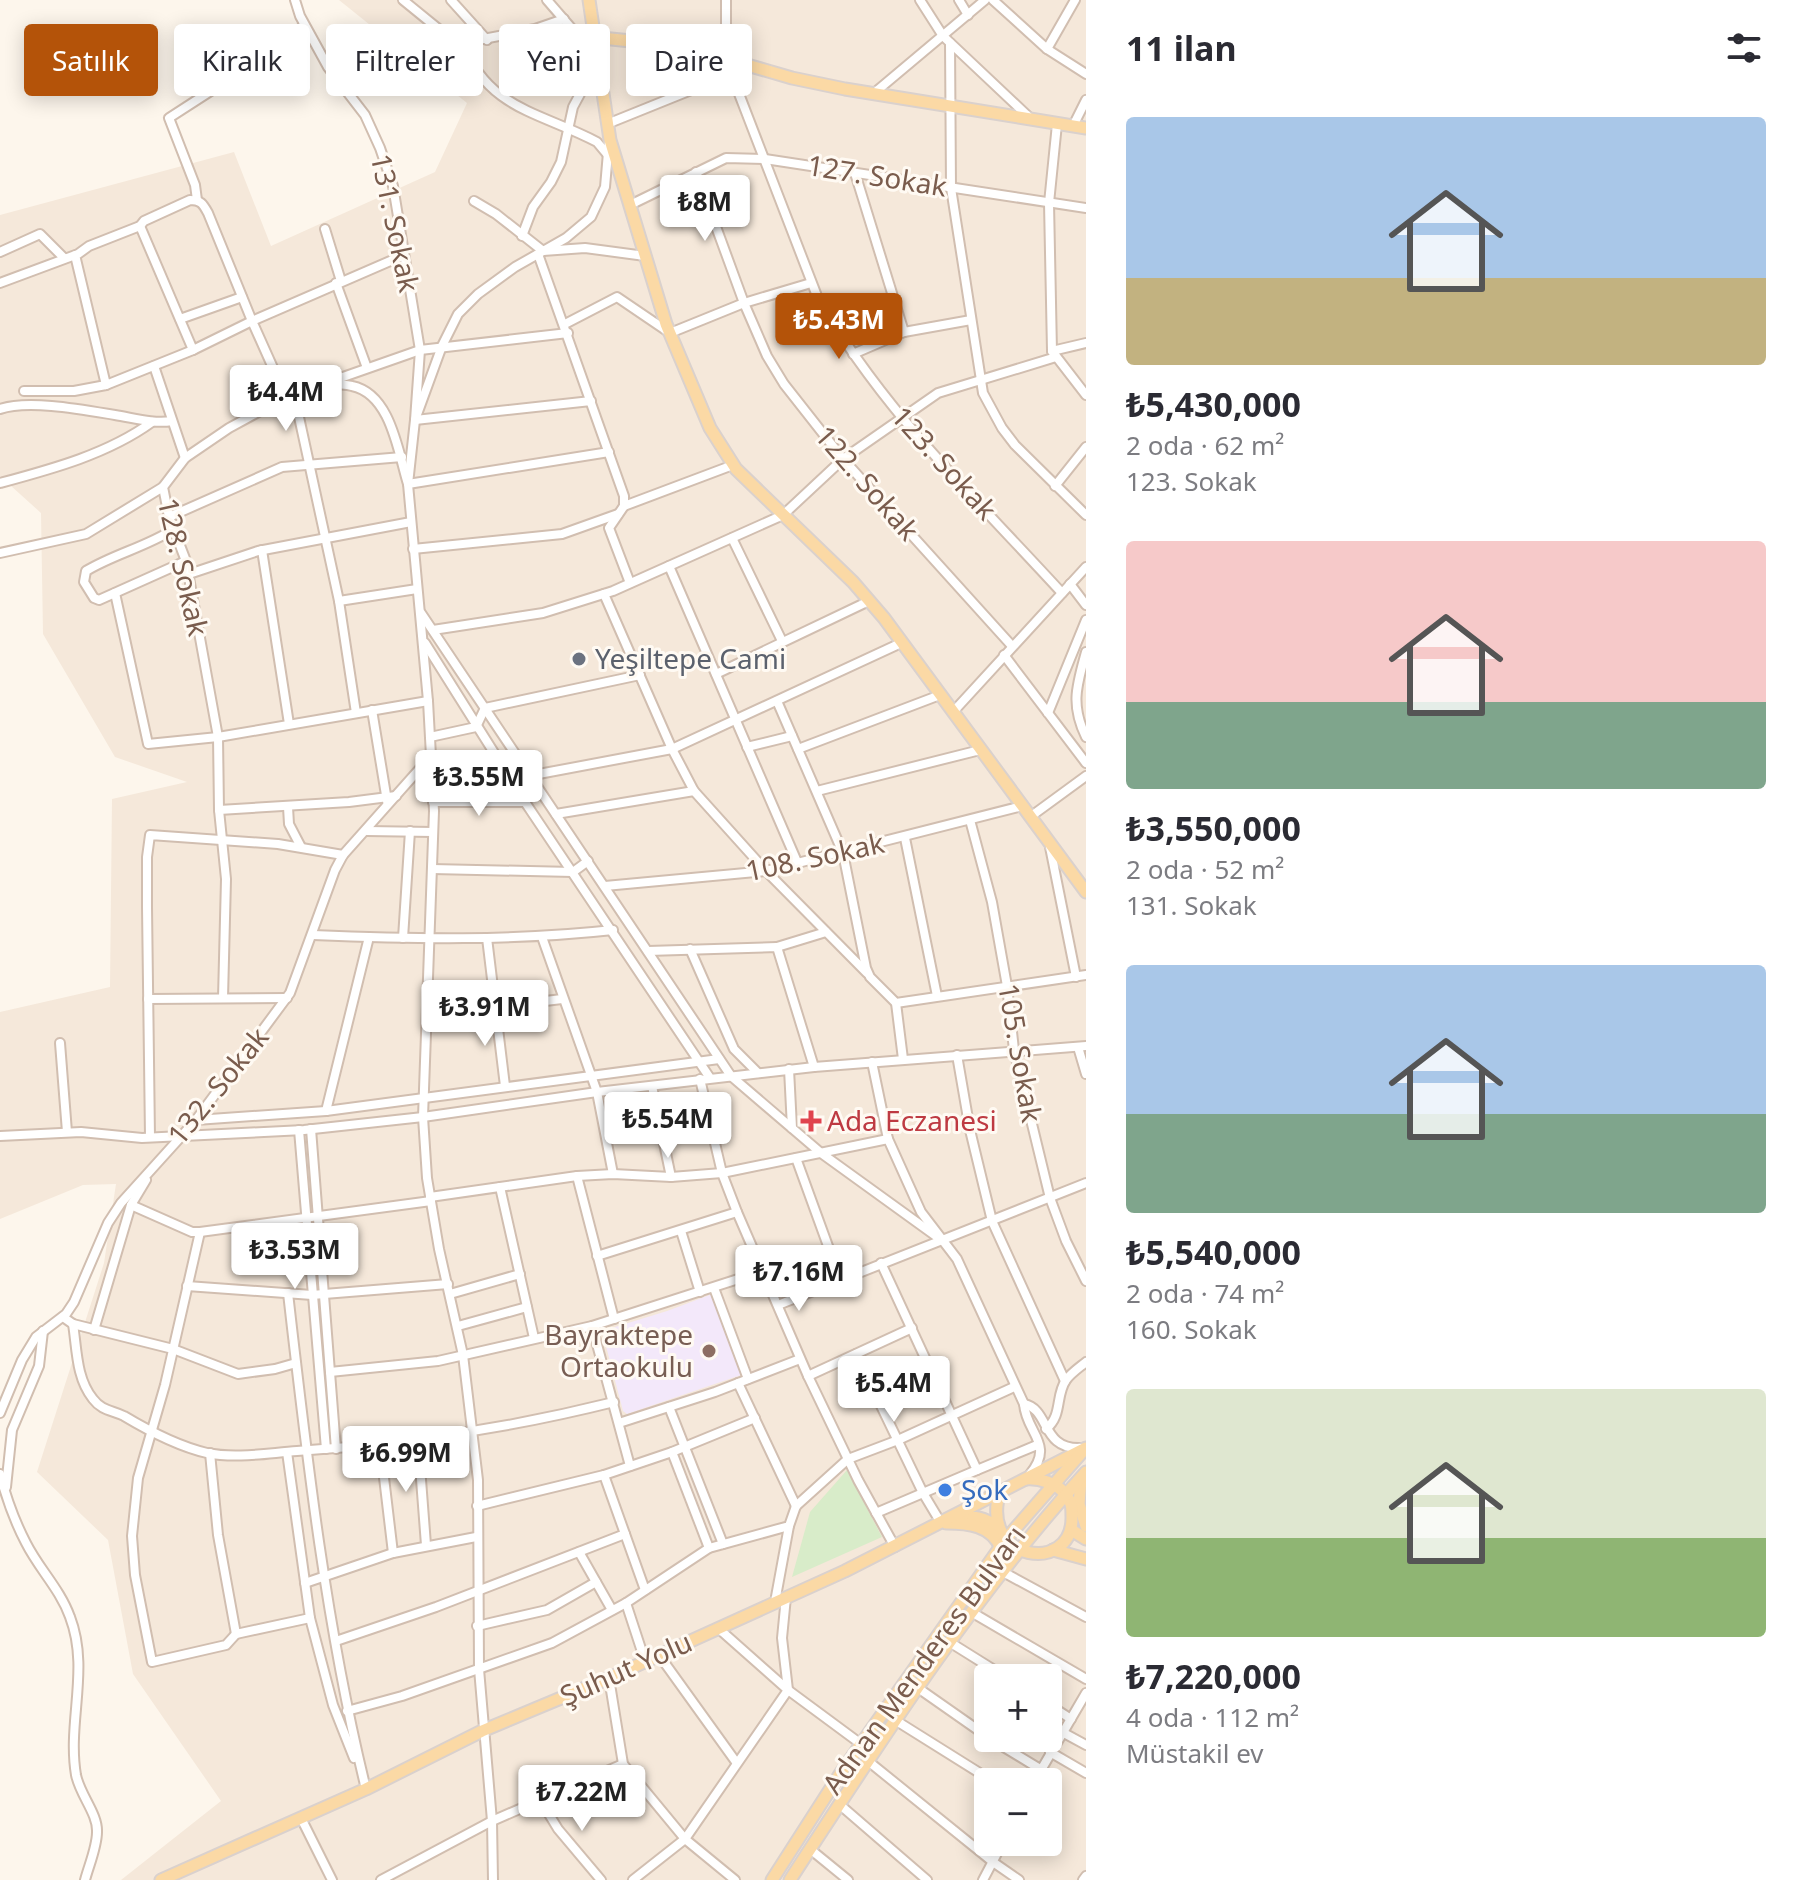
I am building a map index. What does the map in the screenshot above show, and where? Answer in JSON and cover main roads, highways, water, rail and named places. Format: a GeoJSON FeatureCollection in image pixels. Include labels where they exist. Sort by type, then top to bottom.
{"type":"FeatureCollection","features":[{"type":"Feature","properties":{"kind":"main road"},"geometry":{"type":"LineString","coordinates":[[589,0],[591,24]]}},
{"type":"Feature","properties":{"kind":"main road"},"geometry":{"type":"LineString","coordinates":[[610,46],[650,43],[699,51],[792,78],[1086,128]]}},
{"type":"Feature","properties":{"kind":"main road"},"geometry":{"type":"LineString","coordinates":[[602,96],[610,140],[670,333],[710,428],[733,465],[869,601],[1086,892]]}},
{"type":"Feature","properties":{"kind":"main road","name":"Şuhut Yolu"},"geometry":{"type":"LineString","coordinates":[[162,1880],[366,1789],[482,1731],[609,1678],[895,1547],[1086,1448]]}},
{"type":"Feature","properties":{"kind":"main road","name":"Adnan Menderes Bulvarı"},"geometry":{"type":"LineString","coordinates":[[772,1880],[861,1744],[1004,1544],[1086,1448]]}},
{"type":"Feature","properties":{"kind":"main road"},"geometry":{"type":"LineString","coordinates":[[1085,1473],[1078,1492],[1086,1526]]}},
{"type":"Feature","properties":{"kind":"main road","name":"Adnan Menderes Bulvarı"},"geometry":{"type":"LineString","coordinates":[[790,1880],[918,1688],[1019,1551],[1085,1473]]}},
{"type":"Feature","properties":{"kind":"main road"},"geometry":{"type":"LineString","coordinates":[[1003,1572],[1016,1563],[1064,1545],[1073,1531],[1072,1503],[1066,1494],[1037,1478],[1024,1479]]}},
{"type":"Feature","properties":{"kind":"main road"},"geometry":{"type":"LineString","coordinates":[[1000,1491],[995,1507],[1004,1544]]}},
{"type":"Feature","properties":{"kind":"main road"},"geometry":{"type":"LineString","coordinates":[[946,1523],[972,1515],[999,1528]]}},
{"type":"Feature","properties":{"kind":"main road"},"geometry":{"type":"LineString","coordinates":[[946,1523],[982,1528],[1019,1551],[1085,1558]]}},
{"type":"Feature","properties":{"kind":"main road"},"geometry":{"type":"LineString","coordinates":[[1073,1531],[1086,1539]]}},
{"type":"Feature","properties":{"kind":"main road"},"geometry":{"type":"LineString","coordinates":[[1064,1545],[1085,1558]]}},
{"type":"Feature","properties":{"kind":"place","name":"Yeşiltepe Cami"},"geometry":{"type":"Point","coordinates":[579,659]}},
{"type":"Feature","properties":{"kind":"place","name":"Ada Eczanesi"},"geometry":{"type":"Point","coordinates":[811,1121]}},
{"type":"Feature","properties":{"kind":"place","name":"Bayraktepe Ortaokulu"},"geometry":{"type":"Point","coordinates":[709,1351]}},
{"type":"Feature","properties":{"kind":"place","name":"Şok"},"geometry":{"type":"Point","coordinates":[945,1490]}}]}
